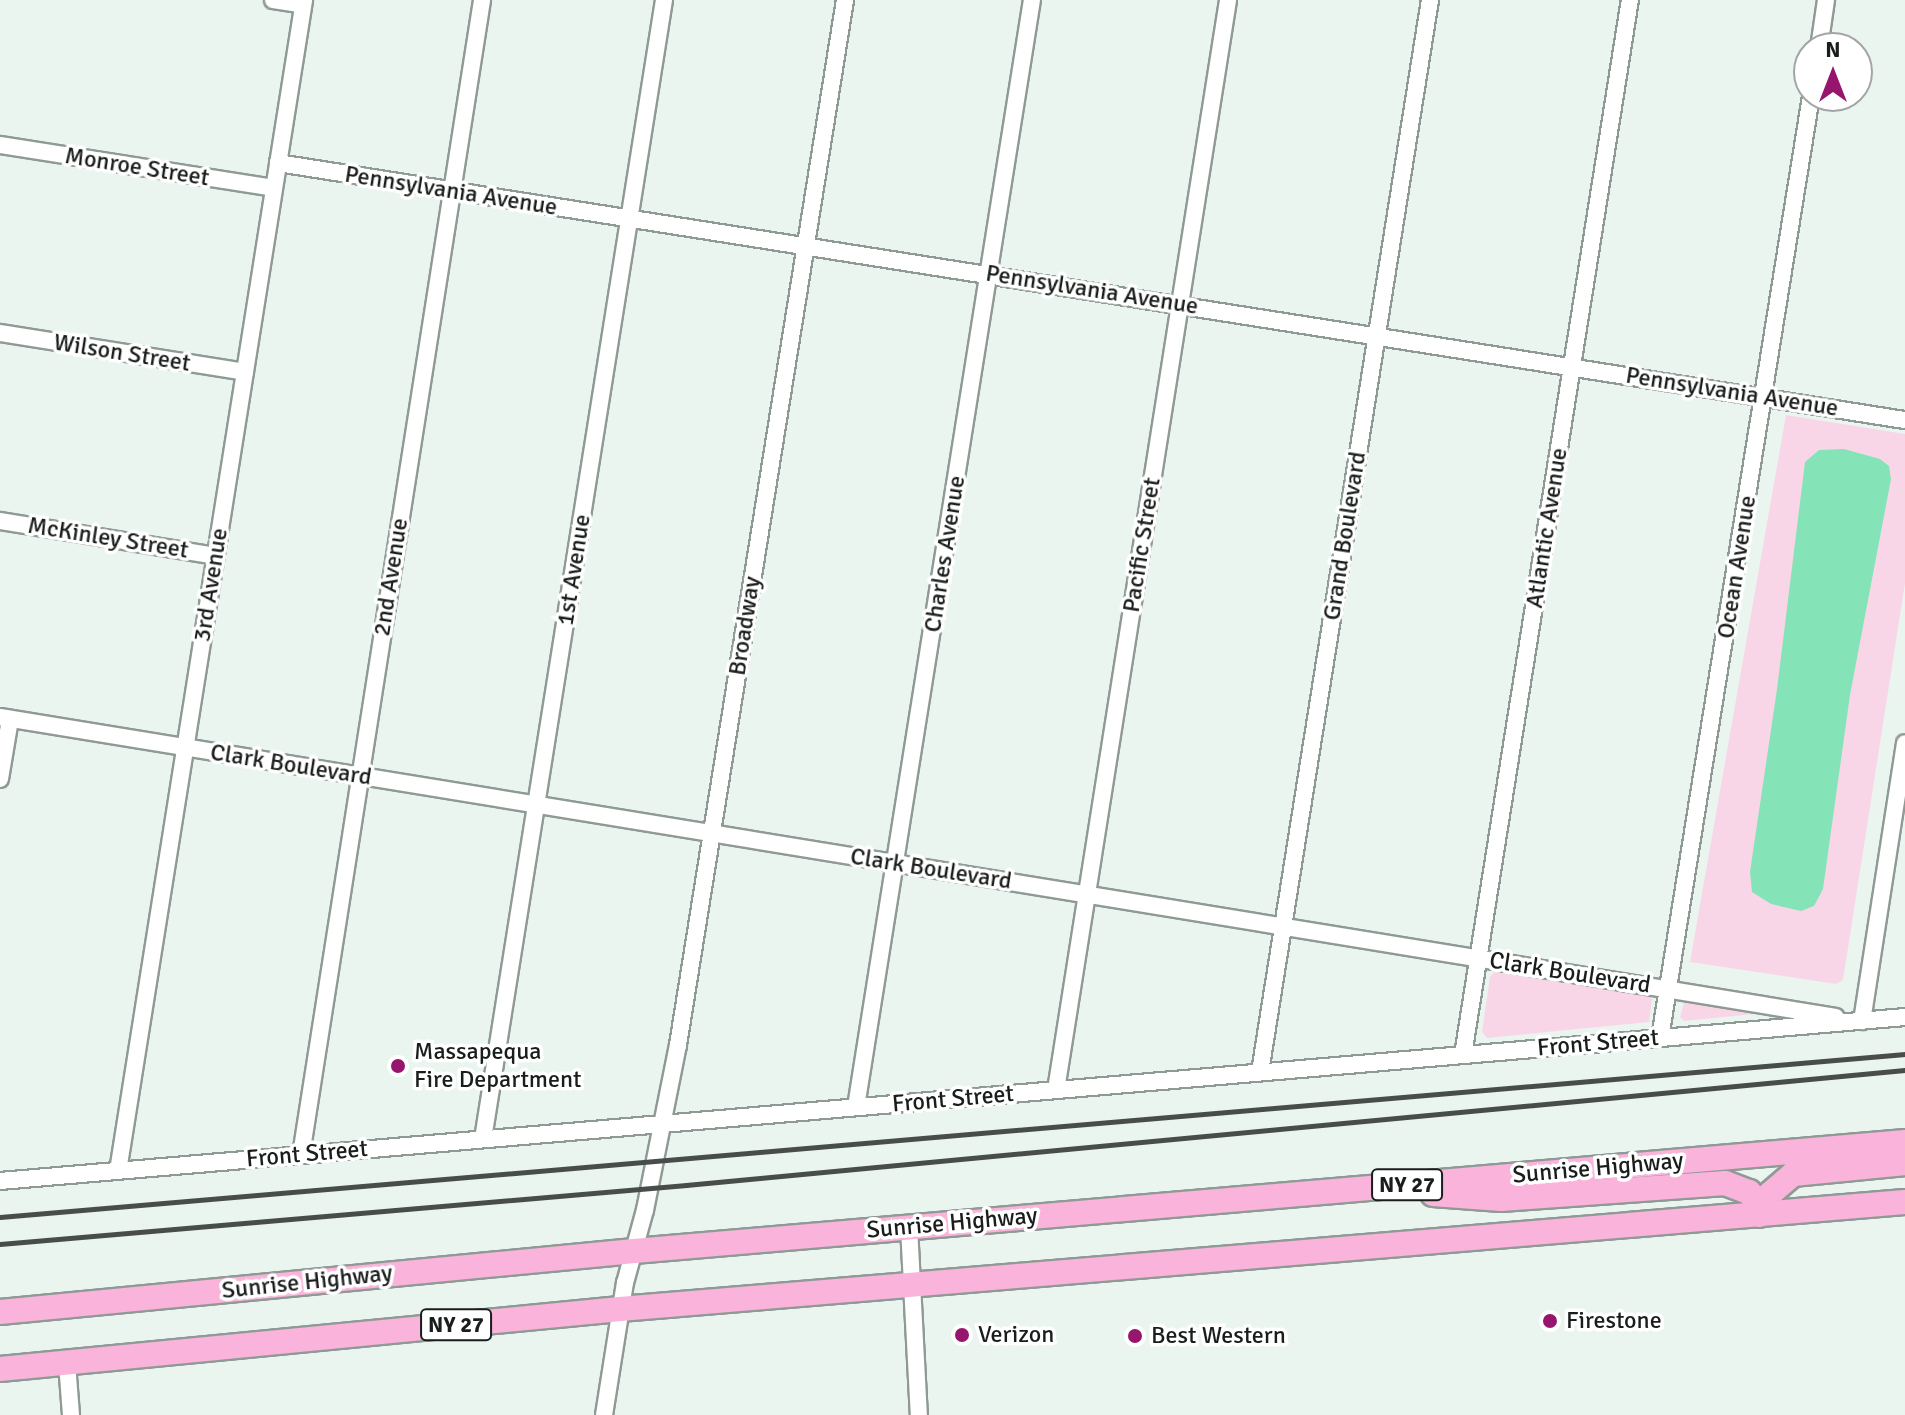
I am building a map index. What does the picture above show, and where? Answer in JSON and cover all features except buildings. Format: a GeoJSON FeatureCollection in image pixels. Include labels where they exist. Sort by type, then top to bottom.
{"type":"FeatureCollection","features":[{"type":"Feature","properties":{"kind":"highway","name":"Sunrise Highway"},"geometry":{"type":"LineString","coordinates":[[0,1312],[634,1251],[1905,1142]]}},
{"type":"Feature","properties":{"kind":"highway"},"geometry":{"type":"LineString","coordinates":[[1359,1189],[1501,1199],[1725,1183],[1749,1192],[1759,1209],[1793,1174],[1905,1163]]}},
{"type":"Feature","properties":{"kind":"highway","name":"NY 27"},"geometry":{"type":"LineString","coordinates":[[0,1369],[620,1309],[912,1287],[1759,1209],[1905,1202]]}},
{"type":"Feature","properties":{"kind":"street"},"geometry":{"type":"LineString","coordinates":[[273,0],[303,2]]}},
{"type":"Feature","properties":{"kind":"street","name":"2nd Avenue"},"geometry":{"type":"LineString","coordinates":[[301,1155],[482,0]]}},
{"type":"Feature","properties":{"kind":"street","name":"1st Avenue"},"geometry":{"type":"LineString","coordinates":[[483,1139],[664,0]]}},
{"type":"Feature","properties":{"kind":"street","name":"Broadway"},"geometry":{"type":"LineString","coordinates":[[604,1415],[625,1283],[663,1124],[845,0]]}},
{"type":"Feature","properties":{"kind":"street","name":"Charles Avenue"},"geometry":{"type":"LineString","coordinates":[[856,1107],[1032,0]]}},
{"type":"Feature","properties":{"kind":"street","name":"Pacific Street"},"geometry":{"type":"LineString","coordinates":[[1056,1090],[1228,0]]}},
{"type":"Feature","properties":{"kind":"street","name":"Grand Boulevard"},"geometry":{"type":"LineString","coordinates":[[1260,1072],[1430,0]]}},
{"type":"Feature","properties":{"kind":"street","name":"Atlantic Avenue"},"geometry":{"type":"LineString","coordinates":[[1463,1055],[1630,0]]}},
{"type":"Feature","properties":{"kind":"street"},"geometry":{"type":"LineString","coordinates":[[1821,32],[1826,0]]}},
{"type":"Feature","properties":{"kind":"street","name":"3rd Avenue"},"geometry":{"type":"LineString","coordinates":[[118,1171],[303,2]]}},
{"type":"Feature","properties":{"kind":"street","name":"Ocean Avenue"},"geometry":{"type":"LineString","coordinates":[[1660,1038],[1808,112]]}},
{"type":"Feature","properties":{"kind":"street","name":"Monroe Street"},"geometry":{"type":"LineString","coordinates":[[0,145],[274,188]]}},
{"type":"Feature","properties":{"kind":"street","name":"Pennsylvania Avenue"},"geometry":{"type":"LineString","coordinates":[[278,163],[1905,420]]}},
{"type":"Feature","properties":{"kind":"street","name":"Wilson Street"},"geometry":{"type":"LineString","coordinates":[[0,333],[245,372]]}},
{"type":"Feature","properties":{"kind":"street","name":"McKinley Street"},"geometry":{"type":"LineString","coordinates":[[0,521],[215,556]]}},
{"type":"Feature","properties":{"kind":"street"},"geometry":{"type":"LineString","coordinates":[[0,779],[5,718]]}},
{"type":"Feature","properties":{"kind":"street","name":"Clark Boulevard"},"geometry":{"type":"LineString","coordinates":[[5,718],[1862,1021]]}},
{"type":"Feature","properties":{"kind":"street"},"geometry":{"type":"LineString","coordinates":[[1862,1021],[1905,743]]}},
{"type":"Feature","properties":{"kind":"street","name":"Front Street"},"geometry":{"type":"LineString","coordinates":[[0,1181],[1905,1017]]}},
{"type":"Feature","properties":{"kind":"street"},"geometry":{"type":"LineString","coordinates":[[909,1227],[919,1415]]}},
{"type":"Feature","properties":{"kind":"street"},"geometry":{"type":"LineString","coordinates":[[67,1363],[71,1415]]}},
{"type":"Feature","properties":{"kind":"shaded area"},"geometry":{"type":"Polygon","coordinates":[[[1786,415],[1905,434],[1905,583],[1843,980],[1836,984],[1690,962],[1786,415]]]}},
{"type":"Feature","properties":{"kind":"shaded area"},"geometry":{"type":"Polygon","coordinates":[[[1844,449],[1880,459],[1889,466],[1891,479],[1850,695],[1823,889],[1814,906],[1801,911],[1771,904],[1752,892],[1750,872],[1777,689],[1805,462],[1819,450],[1844,449]]]}},
{"type":"Feature","properties":{"kind":"shaded area"},"geometry":{"type":"Polygon","coordinates":[[[1496,970],[1648,994],[1652,998],[1649,1022],[1487,1038],[1482,1032],[1490,977],[1496,970]]]}},
{"type":"Feature","properties":{"kind":"shaded area"},"geometry":{"type":"Polygon","coordinates":[[[1685,1000],[1764,1013],[1684,1021],[1680,1017],[1685,1000]]]}},
{"type":"Feature","properties":{"kind":"railway"},"geometry":{"type":"LineString","coordinates":[[0,1217],[1905,1054]]}},
{"type":"Feature","properties":{"kind":"railway"},"geometry":{"type":"LineString","coordinates":[[0,1244],[686,1185],[1905,1070]]}},
{"type":"Feature","properties":{"kind":"place","name":"Massapequa Fire Department"},"geometry":{"type":"Point","coordinates":[398,1066]}},
{"type":"Feature","properties":{"kind":"place","name":"Firestone"},"geometry":{"type":"Point","coordinates":[1550,1321]}},
{"type":"Feature","properties":{"kind":"place","name":"Verizon"},"geometry":{"type":"Point","coordinates":[962,1335]}},
{"type":"Feature","properties":{"kind":"place","name":"Best Western"},"geometry":{"type":"Point","coordinates":[1135,1336]}}]}
